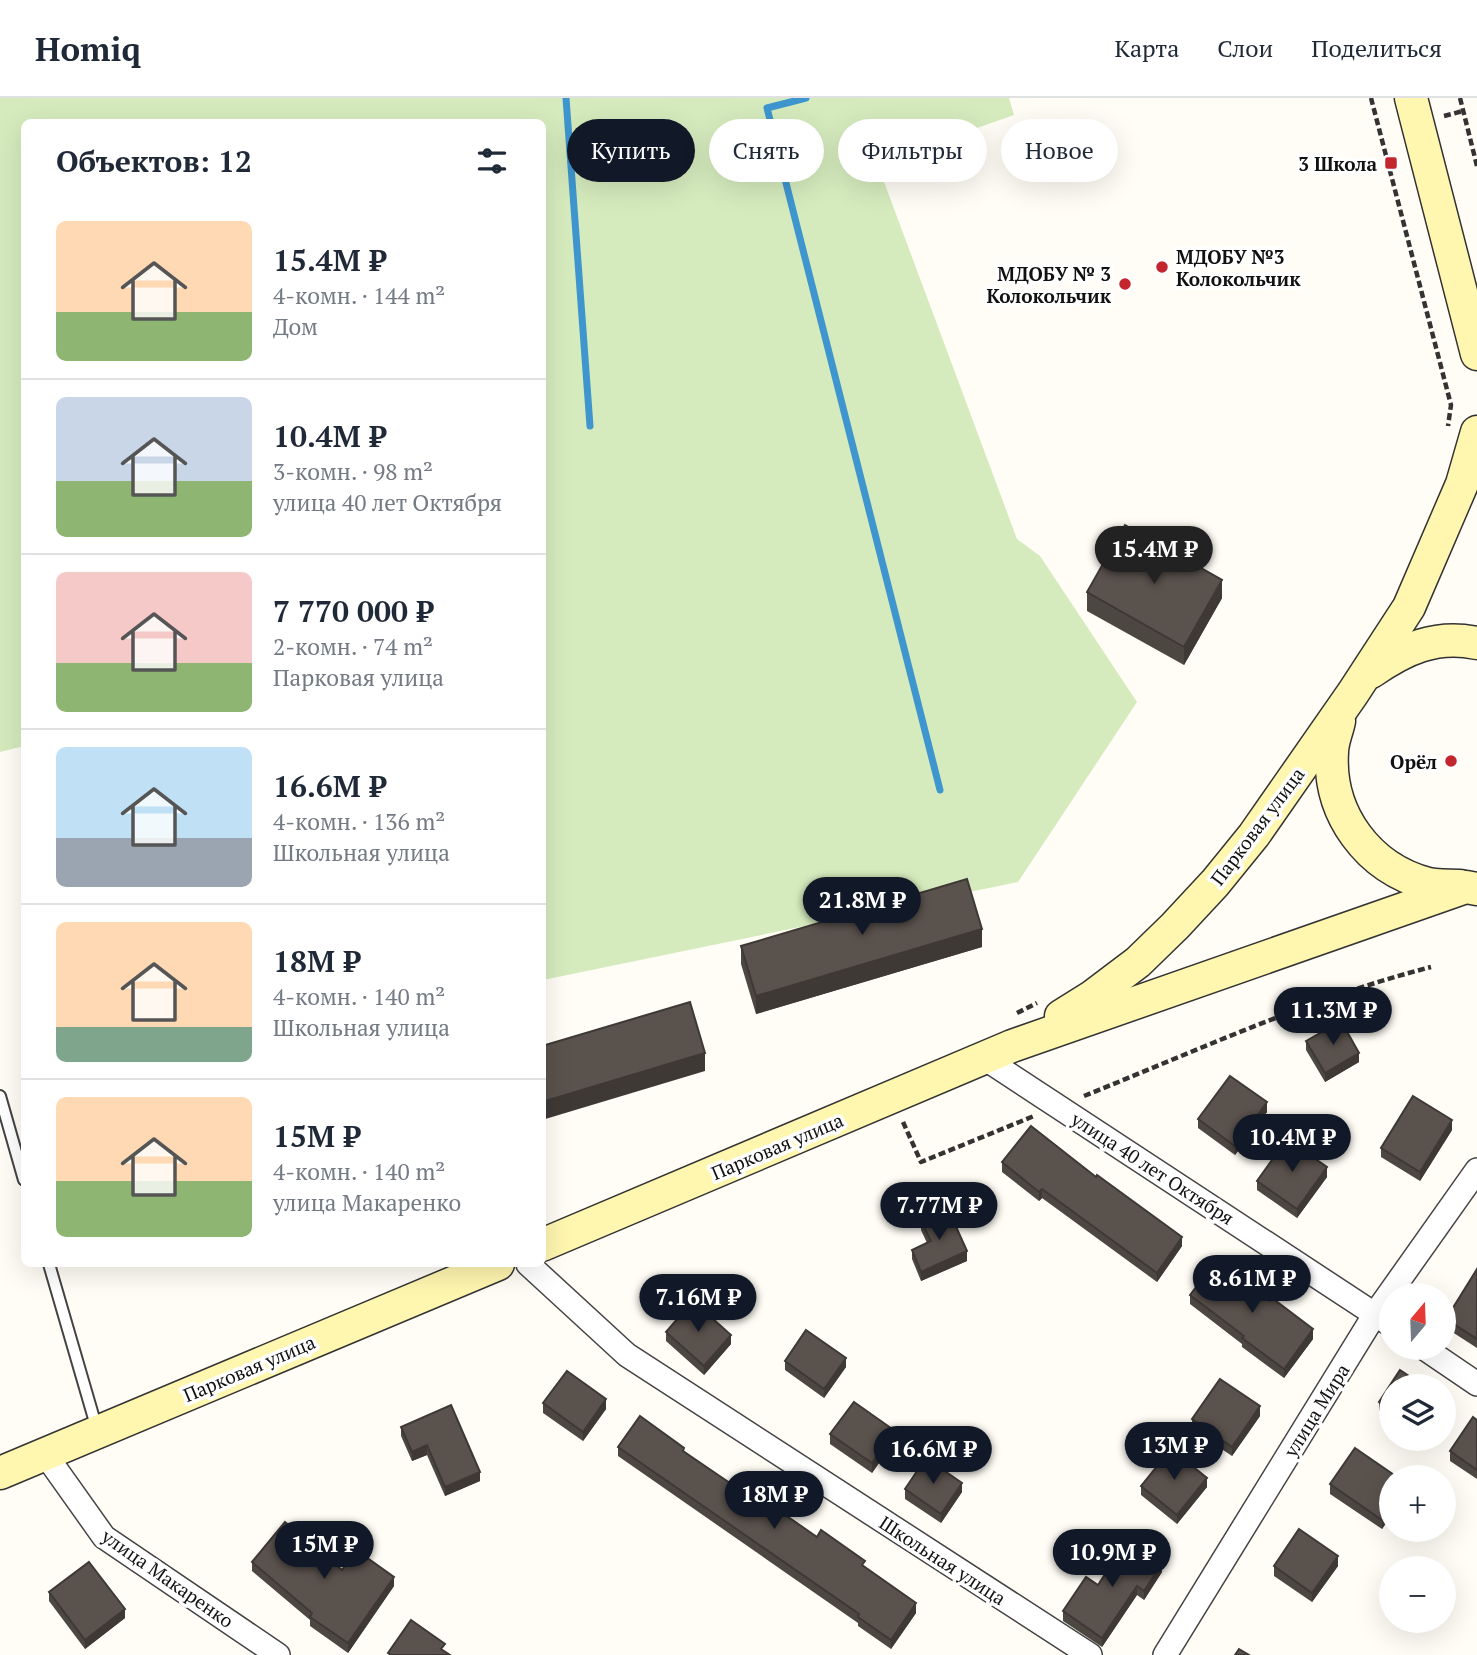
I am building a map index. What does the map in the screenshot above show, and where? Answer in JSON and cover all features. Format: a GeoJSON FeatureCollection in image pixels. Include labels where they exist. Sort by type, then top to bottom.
{"type":"FeatureCollection","features":[{"type":"Feature","properties":{"kind":"main road"},"geometry":{"type":"LineString","coordinates":[[1412,98],[1477,354]]}},
{"type":"Feature","properties":{"kind":"main road"},"geometry":{"type":"LineString","coordinates":[[1462,431],[1462,484],[1409,607],[1340,716],[1332,751],[1333,787],[1345,821],[1367,850],[1396,872],[1430,884],[1473,887]]}},
{"type":"Feature","properties":{"kind":"main road"},"geometry":{"type":"LineString","coordinates":[[1353,693],[1370,673],[1398,653],[1430,642],[1465,640],[1477,643]]}},
{"type":"Feature","properties":{"kind":"main road","name":"Парковая улица"},"geometry":{"type":"LineString","coordinates":[[546,1243],[893,1097],[1093,996],[1138,962],[1215,883],[1254,835],[1353,693]]}},
{"type":"Feature","properties":{"kind":"main road","name":"Парковая улица"},"geometry":{"type":"LineString","coordinates":[[1000,1041],[1473,887]]}},
{"type":"Feature","properties":{"kind":"main road","name":"Парковая улица"},"geometry":{"type":"LineString","coordinates":[[0,1473],[491,1267]]}},
{"type":"Feature","properties":{"kind":"street","name":"улица 40 лет Октября"},"geometry":{"type":"LineString","coordinates":[[1000,1041],[1058,1106],[1379,1316]]}},
{"type":"Feature","properties":{"kind":"street","name":"улица Мира"},"geometry":{"type":"LineString","coordinates":[[1406,1283],[1477,1170]]}},
{"type":"Feature","properties":{"kind":"street","name":"Школьная улица"},"geometry":{"type":"LineString","coordinates":[[531,1267],[627,1355],[1090,1655]]}},
{"type":"Feature","properties":{"kind":"street","name":"улица Мира"},"geometry":{"type":"LineString","coordinates":[[1165,1655],[1379,1325]]}},
{"type":"Feature","properties":{"kind":"street"},"geometry":{"type":"LineString","coordinates":[[1442,1360],[1477,1384]]}},
{"type":"Feature","properties":{"kind":"street","name":"улица Макаренко"},"geometry":{"type":"LineString","coordinates":[[45,1454],[104,1537],[278,1655]]}},
{"type":"Feature","properties":{"kind":"lane"},"geometry":{"type":"LineString","coordinates":[[0,1096],[21,1170]]}},
{"type":"Feature","properties":{"kind":"lane"},"geometry":{"type":"LineString","coordinates":[[50,1267],[98,1432]]}},
{"type":"Feature","properties":{"kind":"path"},"geometry":{"type":"LineString","coordinates":[[1371,98],[1451,405],[1462,431]]}},
{"type":"Feature","properties":{"kind":"path"},"geometry":{"type":"LineString","coordinates":[[1460,98],[1477,166]]}},
{"type":"Feature","properties":{"kind":"path"},"geometry":{"type":"LineString","coordinates":[[893,1097],[920,1162],[1280,1016],[1393,977],[1431,967]]}},
{"type":"Feature","properties":{"kind":"path"},"geometry":{"type":"LineString","coordinates":[[1000,1041],[1038,1002]]}},
{"type":"Feature","properties":{"kind":"green space"},"geometry":{"type":"Polygon","coordinates":[[[0,98],[1009,98],[1014,115],[987,124],[987,119],[838,119],[838,182],[884,182],[1017,539],[1040,556],[1137,702],[1018,882],[546,979],[546,119],[21,119],[21,747],[0,752],[0,98]]]}},
{"type":"Feature","properties":{"kind":"building"},"geometry":{"type":"Polygon","coordinates":[[[1125,525],[1222,580],[1184,647],[1087,592],[1125,525]]]}},
{"type":"Feature","properties":{"kind":"building"},"geometry":{"type":"Polygon","coordinates":[[[967,879],[982,929],[756,996],[741,946],[967,879]]]}},
{"type":"Feature","properties":{"kind":"building"},"geometry":{"type":"Polygon","coordinates":[[[690,1002],[705,1053],[546,1101],[546,1045],[690,1002]]]}},
{"type":"Feature","properties":{"kind":"building"},"geometry":{"type":"Polygon","coordinates":[[[1341,1021],[1359,1053],[1325,1073],[1306,1041],[1341,1021]]]}},
{"type":"Feature","properties":{"kind":"building"},"geometry":{"type":"Polygon","coordinates":[[[1230,1076],[1267,1102],[1235,1146],[1198,1119],[1230,1076]]]}},
{"type":"Feature","properties":{"kind":"building"},"geometry":{"type":"Polygon","coordinates":[[[1413,1096],[1452,1120],[1420,1172],[1381,1148],[1413,1096]]]}},
{"type":"Feature","properties":{"kind":"building"},"geometry":{"type":"Polygon","coordinates":[[[1031,1126],[1096,1177],[1097,1175],[1182,1237],[1157,1273],[1042,1189],[1039,1192],[1002,1162],[1031,1126]]]}},
{"type":"Feature","properties":{"kind":"building"},"geometry":{"type":"Polygon","coordinates":[[[1287,1139],[1327,1167],[1297,1209],[1257,1181],[1287,1139]]]}},
{"type":"Feature","properties":{"kind":"building"},"geometry":{"type":"Polygon","coordinates":[[[948,1209],[967,1251],[921,1272],[912,1250],[931,1241],[921,1221],[948,1209]]]}},
{"type":"Feature","properties":{"kind":"building"},"geometry":{"type":"Polygon","coordinates":[[[1216,1261],[1313,1329],[1284,1369],[1190,1295],[1216,1261]]]}},
{"type":"Feature","properties":{"kind":"building"},"geometry":{"type":"Polygon","coordinates":[[[1477,1269],[1477,1339],[1456,1325],[1456,1303],[1477,1269]]]}},
{"type":"Feature","properties":{"kind":"building"},"geometry":{"type":"Polygon","coordinates":[[[693,1301],[731,1335],[704,1366],[666,1332],[693,1301]]]}},
{"type":"Feature","properties":{"kind":"building"},"geometry":{"type":"Polygon","coordinates":[[[806,1330],[846,1358],[824,1389],[785,1361],[806,1330]]]}},
{"type":"Feature","properties":{"kind":"building"},"geometry":{"type":"Polygon","coordinates":[[[567,1371],[606,1399],[583,1432],[543,1403],[567,1371]]]}},
{"type":"Feature","properties":{"kind":"building"},"geometry":{"type":"Polygon","coordinates":[[[1220,1379],[1260,1406],[1232,1447],[1192,1419],[1220,1379]]]}},
{"type":"Feature","properties":{"kind":"building"},"geometry":{"type":"Polygon","coordinates":[[[854,1402],[895,1431],[872,1463],[830,1434],[854,1402]]]}},
{"type":"Feature","properties":{"kind":"building"},"geometry":{"type":"Polygon","coordinates":[[[451,1405],[480,1472],[445,1487],[427,1445],[412,1452],[401,1427],[451,1405]]]}},
{"type":"Feature","properties":{"kind":"building"},"geometry":{"type":"Polygon","coordinates":[[[640,1416],[684,1448],[683,1451],[749,1496],[752,1492],[817,1537],[821,1530],[865,1561],[862,1565],[916,1603],[891,1640],[858,1617],[859,1614],[618,1447],[640,1416]]]}},
{"type":"Feature","properties":{"kind":"building"},"geometry":{"type":"Polygon","coordinates":[[[1473,1417],[1477,1420],[1477,1470],[1450,1451],[1456,1451],[1456,1442],[1473,1417]]]}},
{"type":"Feature","properties":{"kind":"building"},"geometry":{"type":"Polygon","coordinates":[[[1355,1448],[1380,1465],[1379,1518],[1330,1484],[1355,1448]]]}},
{"type":"Feature","properties":{"kind":"building"},"geometry":{"type":"Polygon","coordinates":[[[1171,1449],[1207,1478],[1177,1515],[1141,1486],[1171,1449]]]}},
{"type":"Feature","properties":{"kind":"building"},"geometry":{"type":"Polygon","coordinates":[[[926,1458],[962,1483],[941,1514],[905,1489],[926,1458]]]}},
{"type":"Feature","properties":{"kind":"building"},"geometry":{"type":"Polygon","coordinates":[[[285,1522],[342,1570],[356,1550],[394,1577],[348,1643],[310,1617],[312,1613],[252,1562],[285,1522]]]}},
{"type":"Feature","properties":{"kind":"building"},"geometry":{"type":"Polygon","coordinates":[[[1299,1529],[1338,1556],[1312,1593],[1274,1566],[1299,1529]]]}},
{"type":"Feature","properties":{"kind":"building"},"geometry":{"type":"Polygon","coordinates":[[[1128,1539],[1162,1563],[1144,1591],[1137,1586],[1102,1638],[1063,1611],[1086,1577],[1098,1585],[1128,1539]]]}},
{"type":"Feature","properties":{"kind":"building"},"geometry":{"type":"Polygon","coordinates":[[[89,1562],[125,1609],[85,1640],[49,1592],[89,1562]]]}},
{"type":"Feature","properties":{"kind":"building"},"geometry":{"type":"Polygon","coordinates":[[[411,1620],[445,1644],[441,1649],[450,1655],[388,1653],[411,1620]]]}},
{"type":"Feature","properties":{"kind":"building"},"geometry":{"type":"Polygon","coordinates":[[[1239,1649],[1249,1655],[1235,1655],[1239,1649]]]}},
{"type":"Feature","properties":{"kind":"waterway"},"geometry":{"type":"LineString","coordinates":[[566,98],[590,426]]}},
{"type":"Feature","properties":{"kind":"waterway"},"geometry":{"type":"LineString","coordinates":[[806,98],[767,108],[940,790]]}},
{"type":"Feature","properties":{"kind":"place","name":"3 Школа"},"geometry":{"type":"Point","coordinates":[1391,163]}},
{"type":"Feature","properties":{"kind":"place","name":"МДОБУ №3 Колокольчик"},"geometry":{"type":"Point","coordinates":[1162,267]}},
{"type":"Feature","properties":{"kind":"place","name":"МДОБУ № 3 Колокольчик"},"geometry":{"type":"Point","coordinates":[1125,284]}},
{"type":"Feature","properties":{"kind":"place","name":"Орёл"},"geometry":{"type":"Point","coordinates":[1451,761]}}]}
